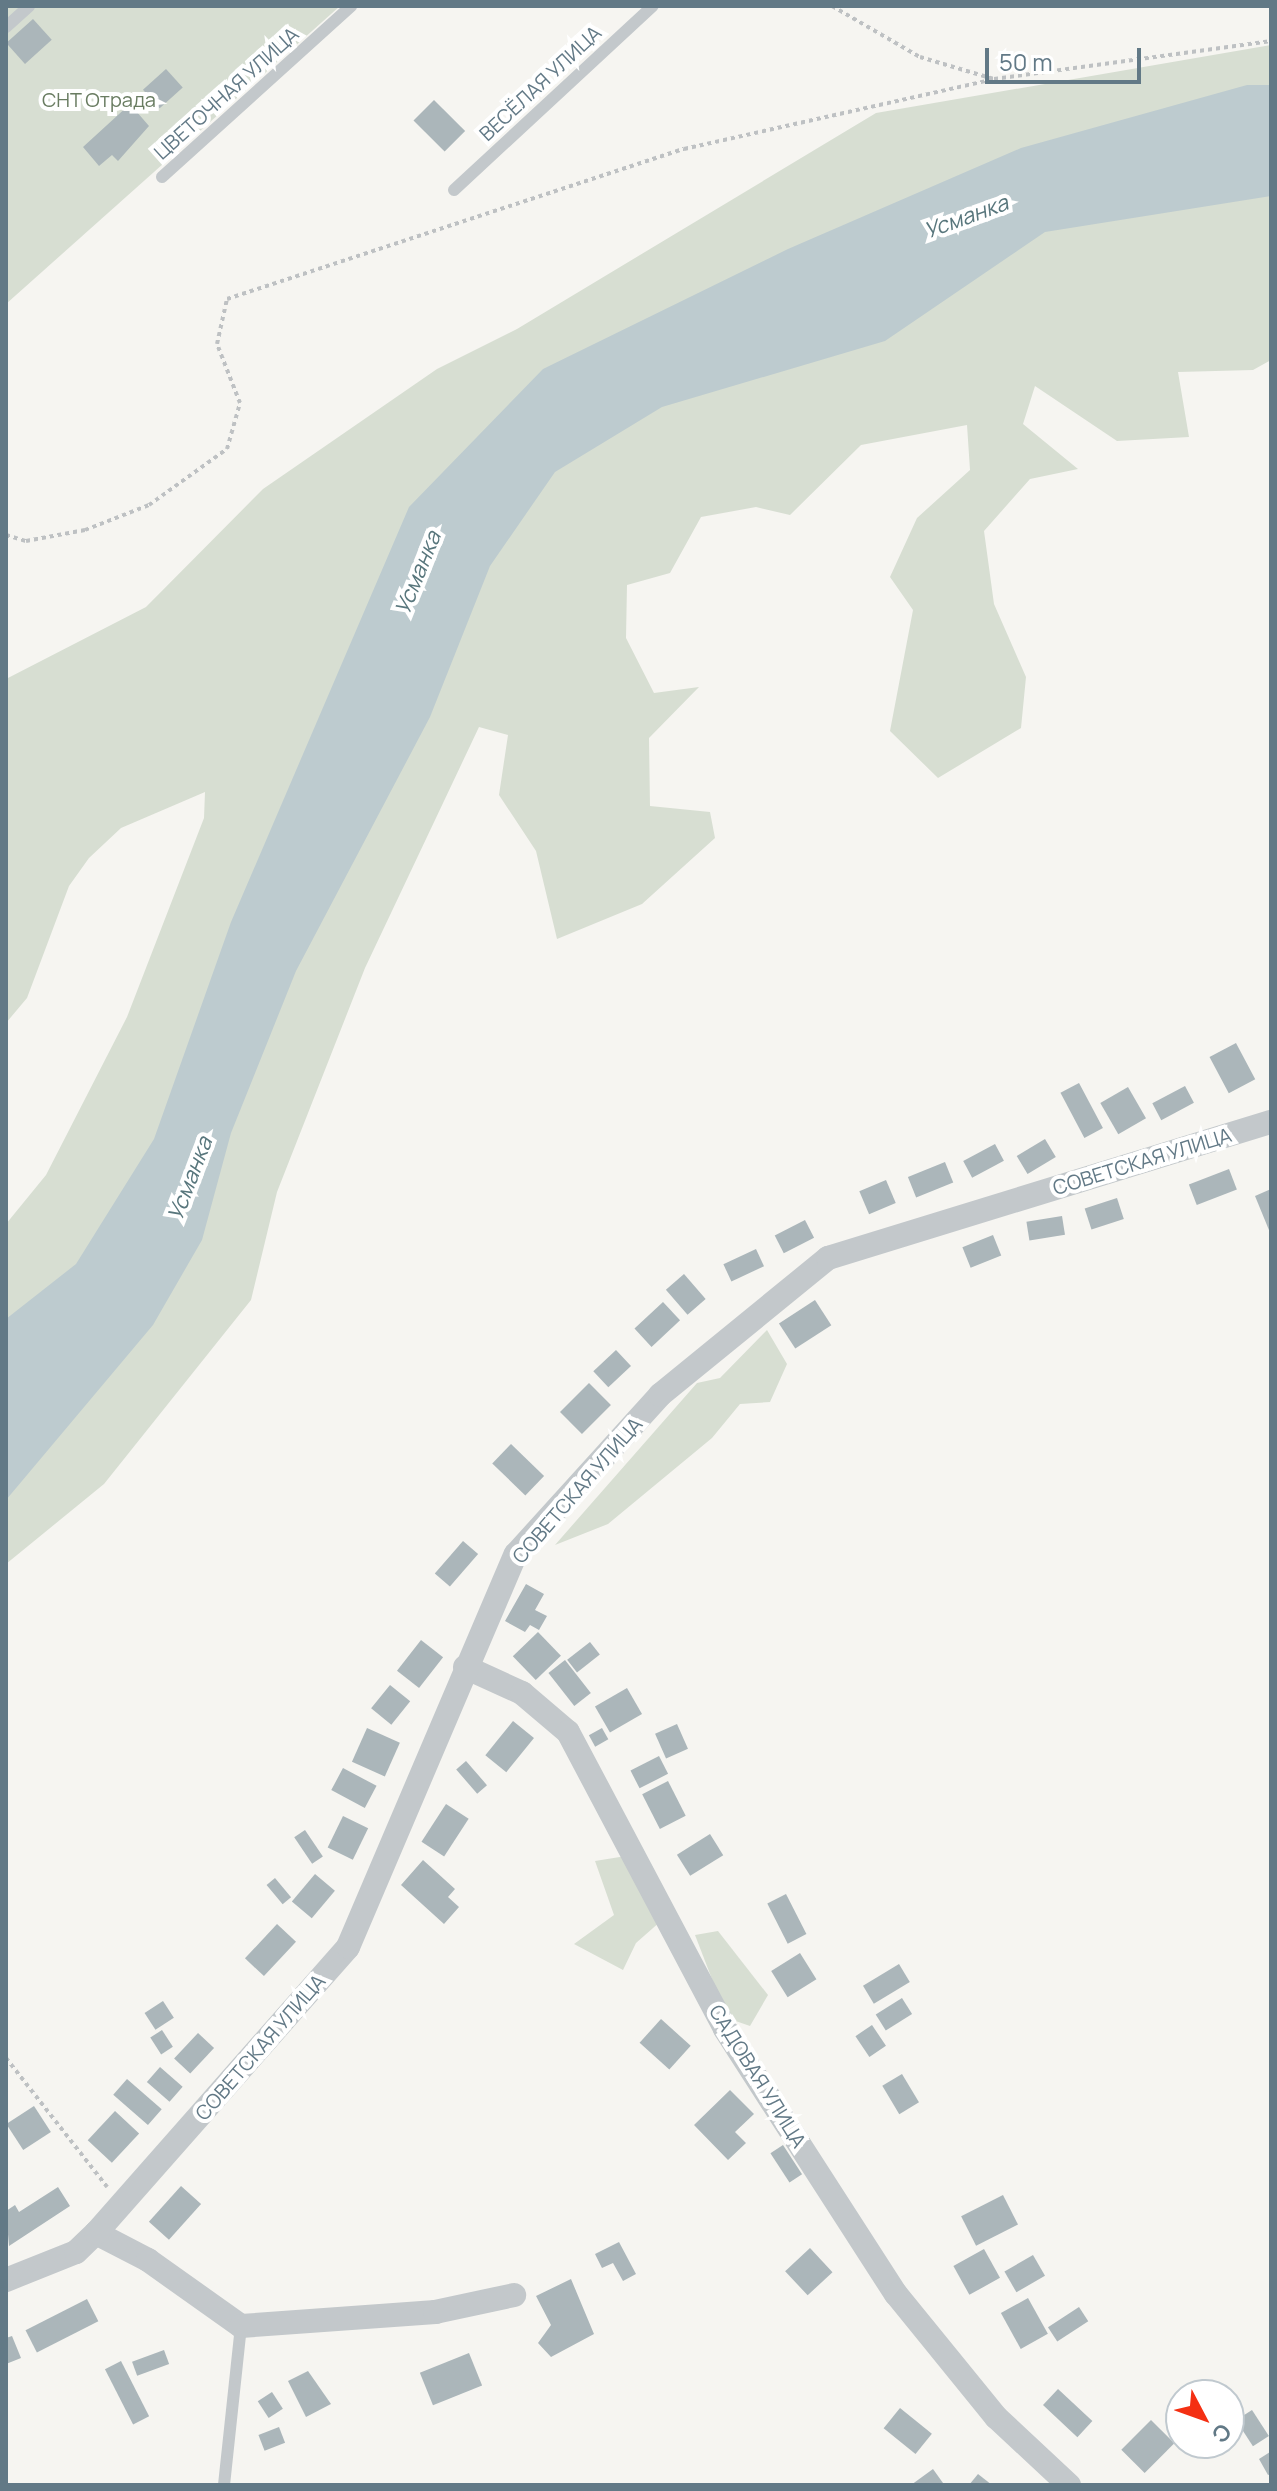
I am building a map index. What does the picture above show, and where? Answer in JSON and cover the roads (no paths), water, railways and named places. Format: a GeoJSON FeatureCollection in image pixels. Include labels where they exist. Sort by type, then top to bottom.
{"type":"FeatureCollection","features":[{"type":"Feature","properties":{"kind":"street","name":"СОВЕТСКАЯ УЛИЦА"},"geometry":{"type":"LineString","coordinates":[[6,2280],[76,2252],[96,2233],[348,1947],[465,1667],[516,1554],[660,1395],[828,1258],[1271,1122]]}},
{"type":"Feature","properties":{"kind":"street","name":"САДОВАЯ УЛИЦА"},"geometry":{"type":"LineString","coordinates":[[465,1667],[522,1693],[568,1732],[725,2029],[896,2294],[996,2417],[1069,2485]]}},
{"type":"Feature","properties":{"kind":"street"},"geometry":{"type":"LineString","coordinates":[[96,2233],[148,2260],[241,2326],[435,2312],[514,2295]]}},
{"type":"Feature","properties":{"kind":"lane"},"geometry":{"type":"LineString","coordinates":[[6,27],[29,6]]}},
{"type":"Feature","properties":{"kind":"lane","name":"ЦВЕТОЧНАЯ УЛИЦА"},"geometry":{"type":"LineString","coordinates":[[162,177],[351,6]]}},
{"type":"Feature","properties":{"kind":"lane","name":"ВЕСЁЛАЯ УЛИЦА"},"geometry":{"type":"LineString","coordinates":[[454,190],[653,6]]}},
{"type":"Feature","properties":{"kind":"lane"},"geometry":{"type":"LineString","coordinates":[[224,2485],[241,2326]]}},
{"type":"Feature","properties":{"kind":"water","name":"Усманка"},"geometry":{"type":"Polygon","coordinates":[[[1247,85],[1271,85],[1271,196],[1045,232],[885,341],[662,407],[555,472],[490,566],[430,717],[296,971],[231,1133],[202,1240],[153,1325],[6,1500],[6,1319],[76,1264],[154,1139],[231,922],[409,507],[543,369],[788,249],[1021,148],[1247,85]]]}},
{"type":"Feature","properties":{"kind":"park label","name":"СНТ Отрада"},"geometry":{"type":"Point","coordinates":[99,99]}}]}
